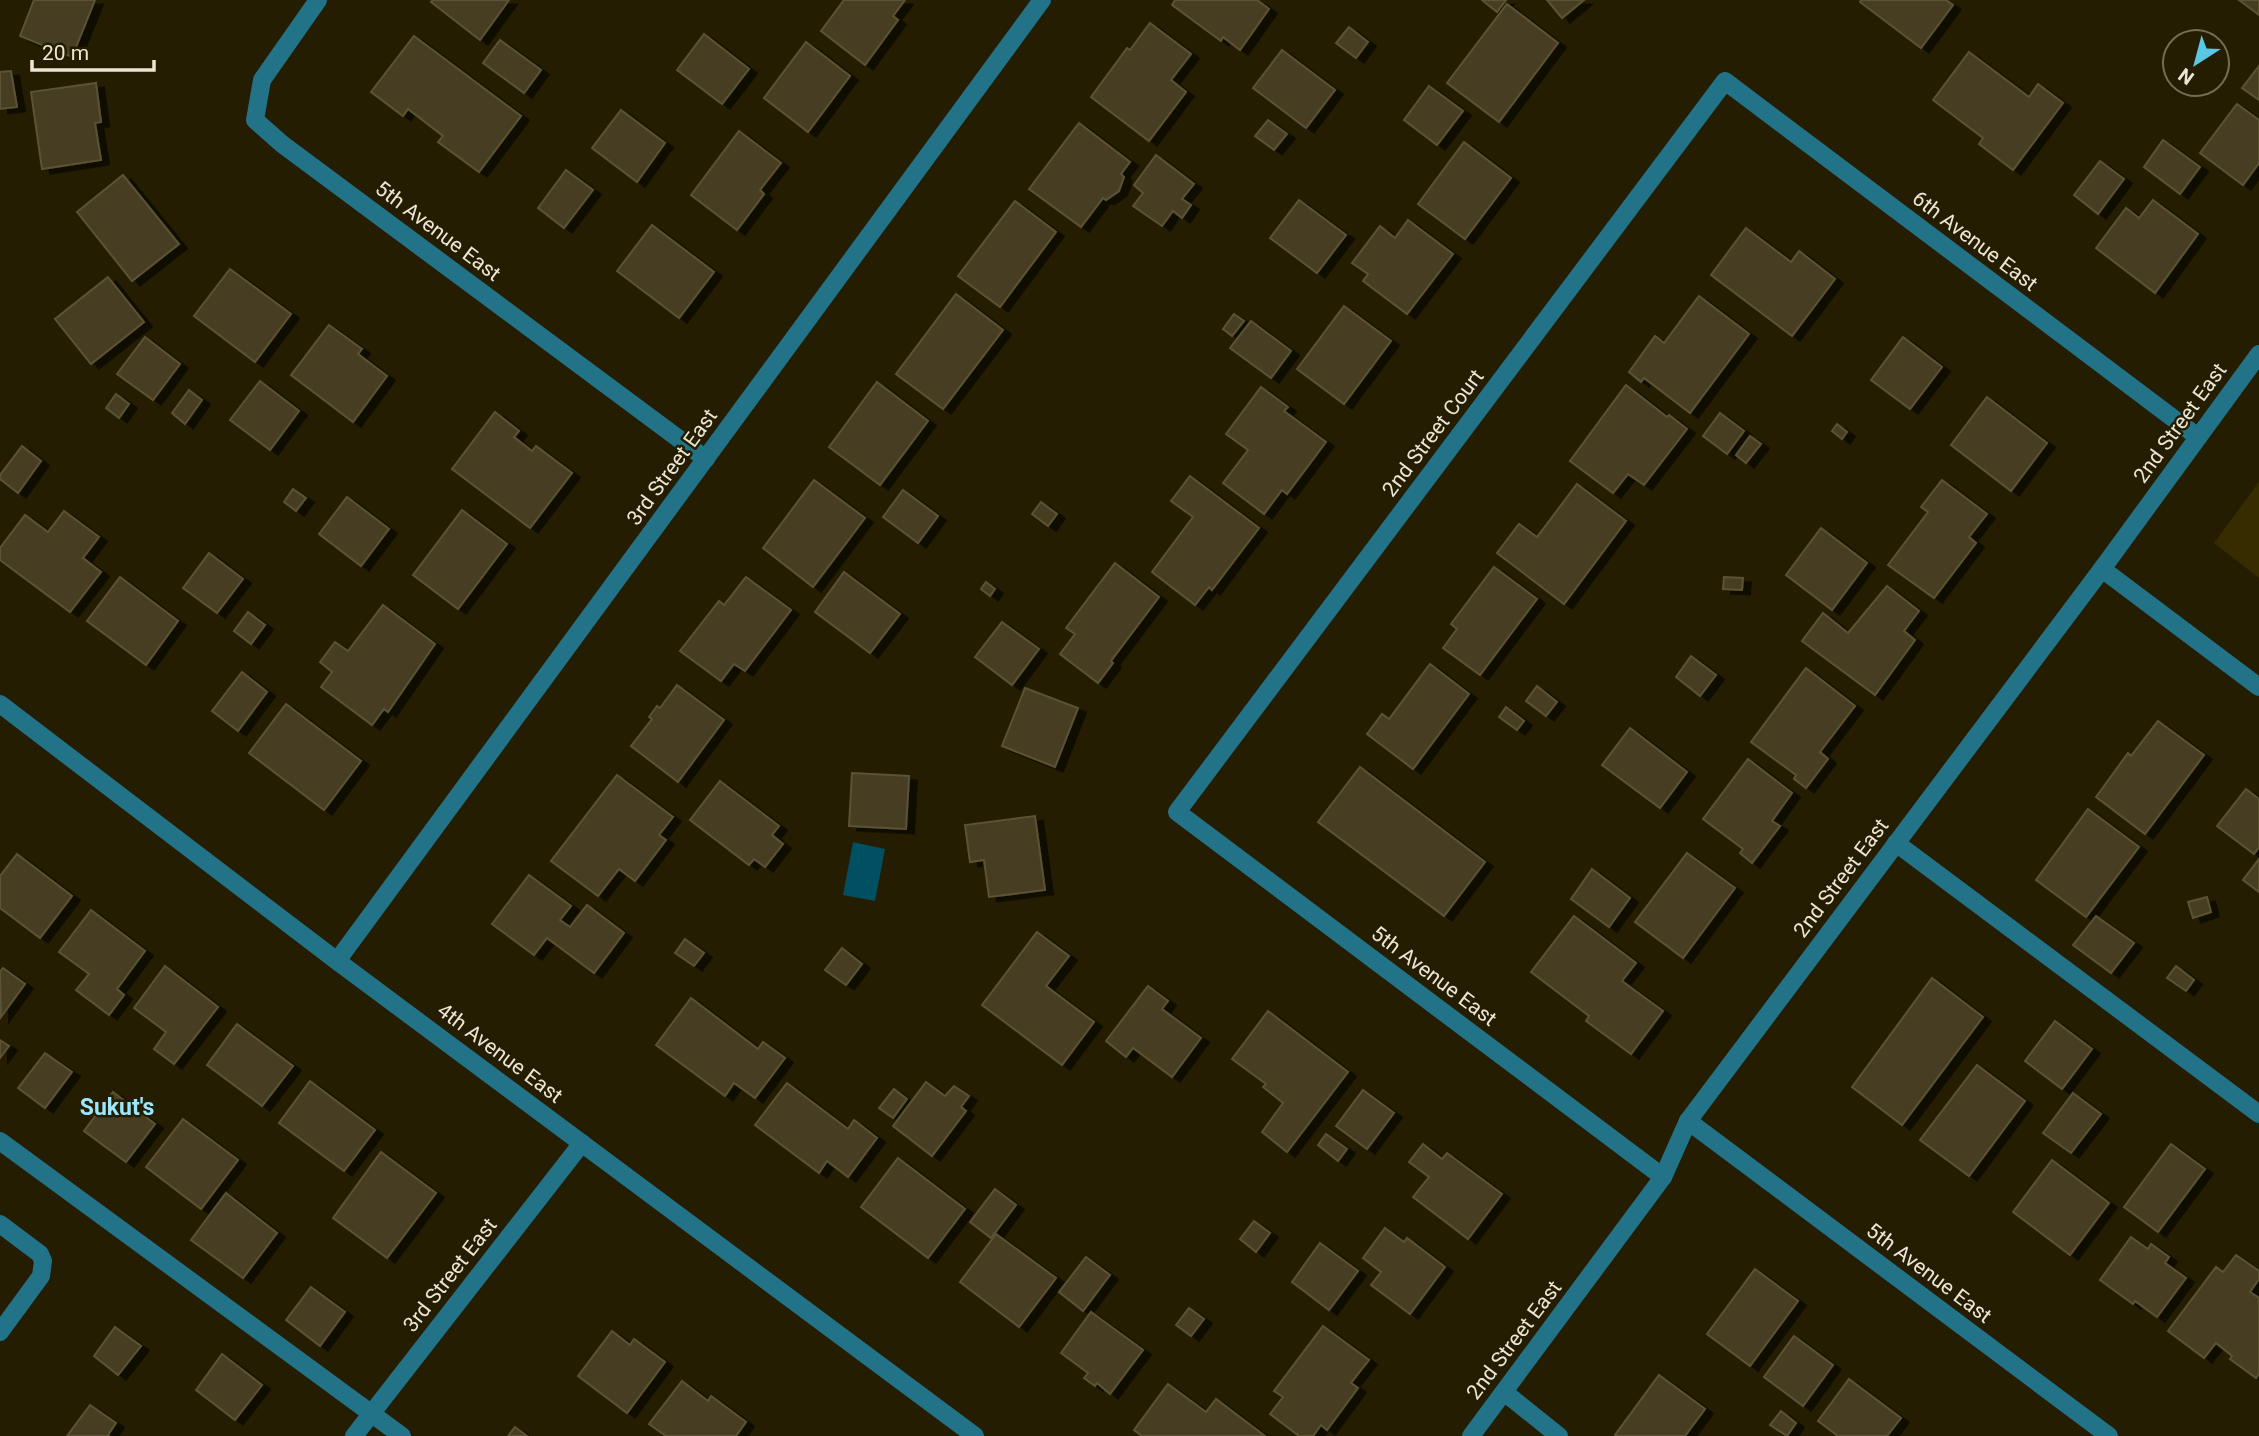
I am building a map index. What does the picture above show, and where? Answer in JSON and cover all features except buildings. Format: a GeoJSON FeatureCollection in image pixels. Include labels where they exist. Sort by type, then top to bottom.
{"type":"FeatureCollection","features":[{"type":"Feature","properties":{"kind":"street","name":"5th Avenue East"},"geometry":{"type":"LineString","coordinates":[[318,0],[262,80],[256,120],[282,144],[706,459]]}},
{"type":"Feature","properties":{"kind":"street","name":"3rd Street East"},"geometry":{"type":"LineString","coordinates":[[337,961],[1042,0]]}},
{"type":"Feature","properties":{"kind":"street","name":"6th Avenue East"},"geometry":{"type":"LineString","coordinates":[[1725,81],[2198,437]]}},
{"type":"Feature","properties":{"kind":"street","name":"2nd Street Court"},"geometry":{"type":"LineString","coordinates":[[1177,812],[1725,81]]}},
{"type":"Feature","properties":{"kind":"street","name":"2nd Street East"},"geometry":{"type":"LineString","coordinates":[[1471,1436],[1663,1177],[1688,1121],[2102,569],[2259,354]]}},
{"type":"Feature","properties":{"kind":"street"},"geometry":{"type":"LineString","coordinates":[[2102,569],[2259,687]]}},
{"type":"Feature","properties":{"kind":"street","name":"4th Avenue East"},"geometry":{"type":"LineString","coordinates":[[0,704],[337,961],[975,1436]]}},
{"type":"Feature","properties":{"kind":"street","name":"5th Avenue East"},"geometry":{"type":"LineString","coordinates":[[1177,812],[1663,1177]]}},
{"type":"Feature","properties":{"kind":"street"},"geometry":{"type":"LineString","coordinates":[[1896,843],[2259,1114]]}},
{"type":"Feature","properties":{"kind":"street","name":"5th Avenue East"},"geometry":{"type":"LineString","coordinates":[[1688,1121],[2109,1436]]}},
{"type":"Feature","properties":{"kind":"street"},"geometry":{"type":"LineString","coordinates":[[0,1141],[402,1436]]}},
{"type":"Feature","properties":{"kind":"street","name":"3rd Street East"},"geometry":{"type":"LineString","coordinates":[[354,1436],[582,1143]]}},
{"type":"Feature","properties":{"kind":"street"},"geometry":{"type":"LineString","coordinates":[[0,1224],[40,1254],[43,1269],[41,1276],[0,1332]]}},
{"type":"Feature","properties":{"kind":"street"},"geometry":{"type":"LineString","coordinates":[[1504,1392],[1559,1436]]}},
{"type":"Feature","properties":{"kind":"shaded area"},"geometry":{"type":"Polygon","coordinates":[[[2259,482],[2259,578],[2214,543],[2259,482]]]}},
{"type":"Feature","properties":{"kind":"water"},"geometry":{"type":"Polygon","coordinates":[[[853,842],[885,849],[875,901],[843,895],[853,842]]]}},
{"type":"Feature","properties":{"kind":"district","name":"Sukut's"},"geometry":{"type":"Point","coordinates":[117,1107]}}]}
